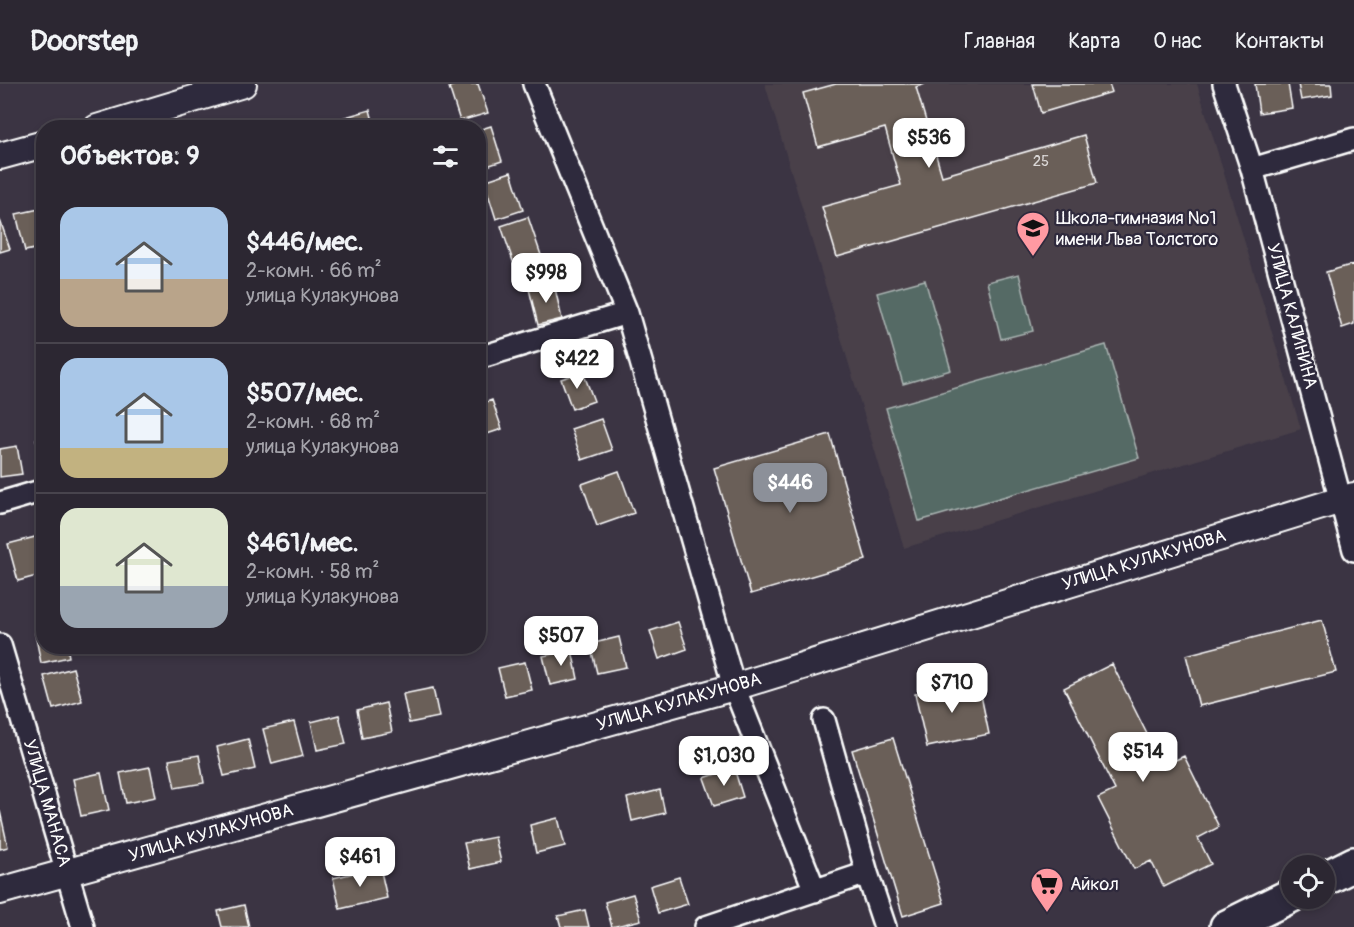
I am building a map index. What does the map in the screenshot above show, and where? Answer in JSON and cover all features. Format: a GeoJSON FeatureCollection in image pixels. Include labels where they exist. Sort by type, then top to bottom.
{"type":"FeatureCollection","features":[{"type":"Feature","properties":{"kind":"highway"},"geometry":{"type":"LineString","coordinates":[[1335,874],[1354,864]]}},
{"type":"Feature","properties":{"kind":"highway"},"geometry":{"type":"LineString","coordinates":[[1227,927],[1281,900]]}},
{"type":"Feature","properties":{"kind":"street"},"geometry":{"type":"LineString","coordinates":[[124,120],[243,84]]}},
{"type":"Feature","properties":{"kind":"street"},"geometry":{"type":"LineString","coordinates":[[534,84],[627,313],[734,687],[815,891]]}},
{"type":"Feature","properties":{"kind":"street","name":"УЛИЦА КАЛИНИНА"},"geometry":{"type":"LineString","coordinates":[[1224,84],[1252,169],[1347,498],[1354,550]]}},
{"type":"Feature","properties":{"kind":"street"},"geometry":{"type":"LineString","coordinates":[[1252,169],[1354,139]]}},
{"type":"Feature","properties":{"kind":"street"},"geometry":{"type":"LineString","coordinates":[[0,156],[36,146]]}},
{"type":"Feature","properties":{"kind":"street"},"geometry":{"type":"LineString","coordinates":[[486,356],[627,313]]}},
{"type":"Feature","properties":{"kind":"street"},"geometry":{"type":"LineString","coordinates":[[0,503],[36,492]]}},
{"type":"Feature","properties":{"kind":"street","name":"УЛИЦА КУЛАКУНОВА"},"geometry":{"type":"LineString","coordinates":[[0,891],[734,687],[1347,498]]}},
{"type":"Feature","properties":{"kind":"street","name":"УЛИЦА МАНАСА"},"geometry":{"type":"LineString","coordinates":[[0,645],[83,927]]}},
{"type":"Feature","properties":{"kind":"street"},"geometry":{"type":"LineString","coordinates":[[824,720],[867,873],[885,927]]}},
{"type":"Feature","properties":{"kind":"street"},"geometry":{"type":"LineString","coordinates":[[706,927],[867,873]]}},
{"type":"Feature","properties":{"kind":"shaded area","name":"Школа-гимназия №1 имени Льва Толстого"},"geometry":{"type":"Polygon","coordinates":[[[765,84],[1197,84],[1301,429],[904,548],[765,84]]]}},
{"type":"Feature","properties":{"kind":"green space"},"geometry":{"type":"Polygon","coordinates":[[[1019,274],[1033,331],[1001,339],[987,282],[1019,274]]]}},
{"type":"Feature","properties":{"kind":"green space"},"geometry":{"type":"Polygon","coordinates":[[[925,280],[951,370],[903,384],[877,293],[925,280]]]}},
{"type":"Feature","properties":{"kind":"green space"},"geometry":{"type":"Polygon","coordinates":[[[1106,345],[1139,458],[919,521],[886,408],[1106,345]]]}},
{"type":"Feature","properties":{"kind":"building"},"geometry":{"type":"Polygon","coordinates":[[[458,84],[478,84],[488,113],[460,120],[449,87],[458,84]]]}},
{"type":"Feature","properties":{"kind":"building"},"geometry":{"type":"Polygon","coordinates":[[[836,84],[925,84],[916,87],[942,176],[1084,135],[1097,183],[837,257],[822,207],[901,185],[885,128],[818,147],[803,93],[836,84]]]}},
{"type":"Feature","properties":{"kind":"building"},"geometry":{"type":"Polygon","coordinates":[[[1033,84],[1109,84],[1112,92],[1041,113],[1033,84]]]}},
{"type":"Feature","properties":{"kind":"building"},"geometry":{"type":"Polygon","coordinates":[[[1255,84],[1288,84],[1292,108],[1259,113],[1255,84]]]}},
{"type":"Feature","properties":{"kind":"building"},"geometry":{"type":"Polygon","coordinates":[[[1298,84],[1331,84],[1332,95],[1301,100],[1298,84]]]}},
{"type":"Feature","properties":{"kind":"building"},"geometry":{"type":"Polygon","coordinates":[[[370,110],[373,120],[343,120],[342,118],[370,110]]]}},
{"type":"Feature","properties":{"kind":"building"},"geometry":{"type":"Polygon","coordinates":[[[491,126],[502,161],[486,166],[486,128],[491,126]]]}},
{"type":"Feature","properties":{"kind":"building"},"geometry":{"type":"Polygon","coordinates":[[[511,172],[523,210],[496,219],[486,180],[511,172]]]}},
{"type":"Feature","properties":{"kind":"building"},"geometry":{"type":"Polygon","coordinates":[[[36,210],[36,249],[25,251],[16,214],[36,210]]]}},
{"type":"Feature","properties":{"kind":"building"},"geometry":{"type":"Polygon","coordinates":[[[528,217],[543,261],[516,270],[501,226],[528,217]]]}},
{"type":"Feature","properties":{"kind":"building"},"geometry":{"type":"Polygon","coordinates":[[[0,220],[10,249],[0,252],[0,220]]]}},
{"type":"Feature","properties":{"kind":"building"},"geometry":{"type":"Polygon","coordinates":[[[1354,264],[1354,324],[1342,328],[1326,272],[1354,264]]]}},
{"type":"Feature","properties":{"kind":"building"},"geometry":{"type":"Polygon","coordinates":[[[554,284],[562,319],[538,325],[529,289],[554,284]]]}},
{"type":"Feature","properties":{"kind":"building"},"geometry":{"type":"Polygon","coordinates":[[[583,372],[594,401],[572,409],[561,379],[583,372]]]}},
{"type":"Feature","properties":{"kind":"building"},"geometry":{"type":"Polygon","coordinates":[[[492,400],[502,429],[486,434],[486,402],[492,400]]]}},
{"type":"Feature","properties":{"kind":"building"},"geometry":{"type":"Polygon","coordinates":[[[601,419],[612,450],[582,460],[571,429],[601,419]]]}},
{"type":"Feature","properties":{"kind":"building"},"geometry":{"type":"Polygon","coordinates":[[[830,434],[866,560],[751,594],[714,468],[830,434]]]}},
{"type":"Feature","properties":{"kind":"building"},"geometry":{"type":"Polygon","coordinates":[[[17,446],[22,474],[0,477],[0,449],[17,446]]]}},
{"type":"Feature","properties":{"kind":"building"},"geometry":{"type":"Polygon","coordinates":[[[619,471],[634,513],[597,526],[582,484],[619,471]]]}},
{"type":"Feature","properties":{"kind":"building"},"geometry":{"type":"Polygon","coordinates":[[[36,537],[36,576],[18,581],[8,544],[36,537]]]}},
{"type":"Feature","properties":{"kind":"building"},"geometry":{"type":"Polygon","coordinates":[[[1322,620],[1336,672],[1199,706],[1186,655],[1322,620]]]}},
{"type":"Feature","properties":{"kind":"building"},"geometry":{"type":"Polygon","coordinates":[[[678,622],[687,649],[659,659],[650,631],[678,622]]]}},
{"type":"Feature","properties":{"kind":"building"},"geometry":{"type":"Polygon","coordinates":[[[619,637],[626,667],[597,673],[590,644],[619,637]]]}},
{"type":"Feature","properties":{"kind":"building"},"geometry":{"type":"Polygon","coordinates":[[[572,650],[578,679],[550,685],[543,656],[572,650]]]}},
{"type":"Feature","properties":{"kind":"building"},"geometry":{"type":"Polygon","coordinates":[[[39,654],[68,654],[69,657],[41,663],[39,654]]]}},
{"type":"Feature","properties":{"kind":"building"},"geometry":{"type":"Polygon","coordinates":[[[525,662],[532,690],[505,696],[498,668],[525,662]]]}},
{"type":"Feature","properties":{"kind":"building"},"geometry":{"type":"Polygon","coordinates":[[[1112,664],[1163,766],[1184,756],[1219,827],[1198,838],[1211,864],[1164,887],[1151,861],[1134,869],[1098,798],[1115,790],[1064,688],[1112,664]]]}},
{"type":"Feature","properties":{"kind":"building"},"geometry":{"type":"Polygon","coordinates":[[[73,668],[82,701],[53,709],[44,676],[73,668]]]}},
{"type":"Feature","properties":{"kind":"building"},"geometry":{"type":"Polygon","coordinates":[[[978,681],[989,734],[927,747],[915,694],[978,681]]]}},
{"type":"Feature","properties":{"kind":"building"},"geometry":{"type":"Polygon","coordinates":[[[433,688],[439,717],[409,723],[403,694],[433,688]]]}},
{"type":"Feature","properties":{"kind":"building"},"geometry":{"type":"Polygon","coordinates":[[[386,703],[392,732],[362,738],[357,710],[386,703]]]}},
{"type":"Feature","properties":{"kind":"building"},"geometry":{"type":"Polygon","coordinates":[[[339,715],[346,744],[317,750],[311,722],[339,715]]]}},
{"type":"Feature","properties":{"kind":"building"},"geometry":{"type":"Polygon","coordinates":[[[294,722],[303,756],[272,764],[263,729],[294,722]]]}},
{"type":"Feature","properties":{"kind":"building"},"geometry":{"type":"Polygon","coordinates":[[[893,738],[944,903],[903,916],[852,750],[893,738]]]}},
{"type":"Feature","properties":{"kind":"building"},"geometry":{"type":"Polygon","coordinates":[[[248,739],[255,769],[224,776],[217,747],[248,739]]]}},
{"type":"Feature","properties":{"kind":"building"},"geometry":{"type":"Polygon","coordinates":[[[199,755],[204,783],[175,788],[169,760],[199,755]]]}},
{"type":"Feature","properties":{"kind":"building"},"geometry":{"type":"Polygon","coordinates":[[[150,767],[156,797],[126,803],[120,773],[150,767]]]}},
{"type":"Feature","properties":{"kind":"building"},"geometry":{"type":"Polygon","coordinates":[[[734,768],[743,797],[714,806],[704,778],[734,768]]]}},
{"type":"Feature","properties":{"kind":"building"},"geometry":{"type":"Polygon","coordinates":[[[101,773],[109,810],[81,816],[73,779],[101,773]]]}},
{"type":"Feature","properties":{"kind":"building"},"geometry":{"type":"Polygon","coordinates":[[[660,790],[665,813],[632,821],[627,798],[660,790]]]}},
{"type":"Feature","properties":{"kind":"building"},"geometry":{"type":"Polygon","coordinates":[[[0,811],[8,847],[0,849],[0,811]]]}},
{"type":"Feature","properties":{"kind":"building"},"geometry":{"type":"Polygon","coordinates":[[[558,818],[565,846],[536,853],[530,825],[558,818]]]}},
{"type":"Feature","properties":{"kind":"building"},"geometry":{"type":"Polygon","coordinates":[[[495,837],[501,862],[470,869],[464,843],[495,837]]]}},
{"type":"Feature","properties":{"kind":"building"},"geometry":{"type":"Polygon","coordinates":[[[380,867],[387,898],[340,909],[333,878],[380,867]]]}},
{"type":"Feature","properties":{"kind":"building"},"geometry":{"type":"Polygon","coordinates":[[[679,877],[688,904],[658,913],[650,886],[679,877]]]}},
{"type":"Feature","properties":{"kind":"building"},"geometry":{"type":"Polygon","coordinates":[[[633,894],[641,920],[612,927],[605,902],[633,894]]]}},
{"type":"Feature","properties":{"kind":"building"},"geometry":{"type":"Polygon","coordinates":[[[244,905],[249,927],[222,927],[218,911],[244,905]]]}},
{"type":"Feature","properties":{"kind":"building"},"geometry":{"type":"Polygon","coordinates":[[[585,910],[589,927],[561,927],[558,916],[585,910]]]}},
{"type":"Feature","properties":{"kind":"place","name":"Школа-гимназия №1 имени Льва Толстого"},"geometry":{"type":"Point","coordinates":[1033,257]}},
{"type":"Feature","properties":{"kind":"place","name":"Айкол"},"geometry":{"type":"Point","coordinates":[1047,913]}}]}
